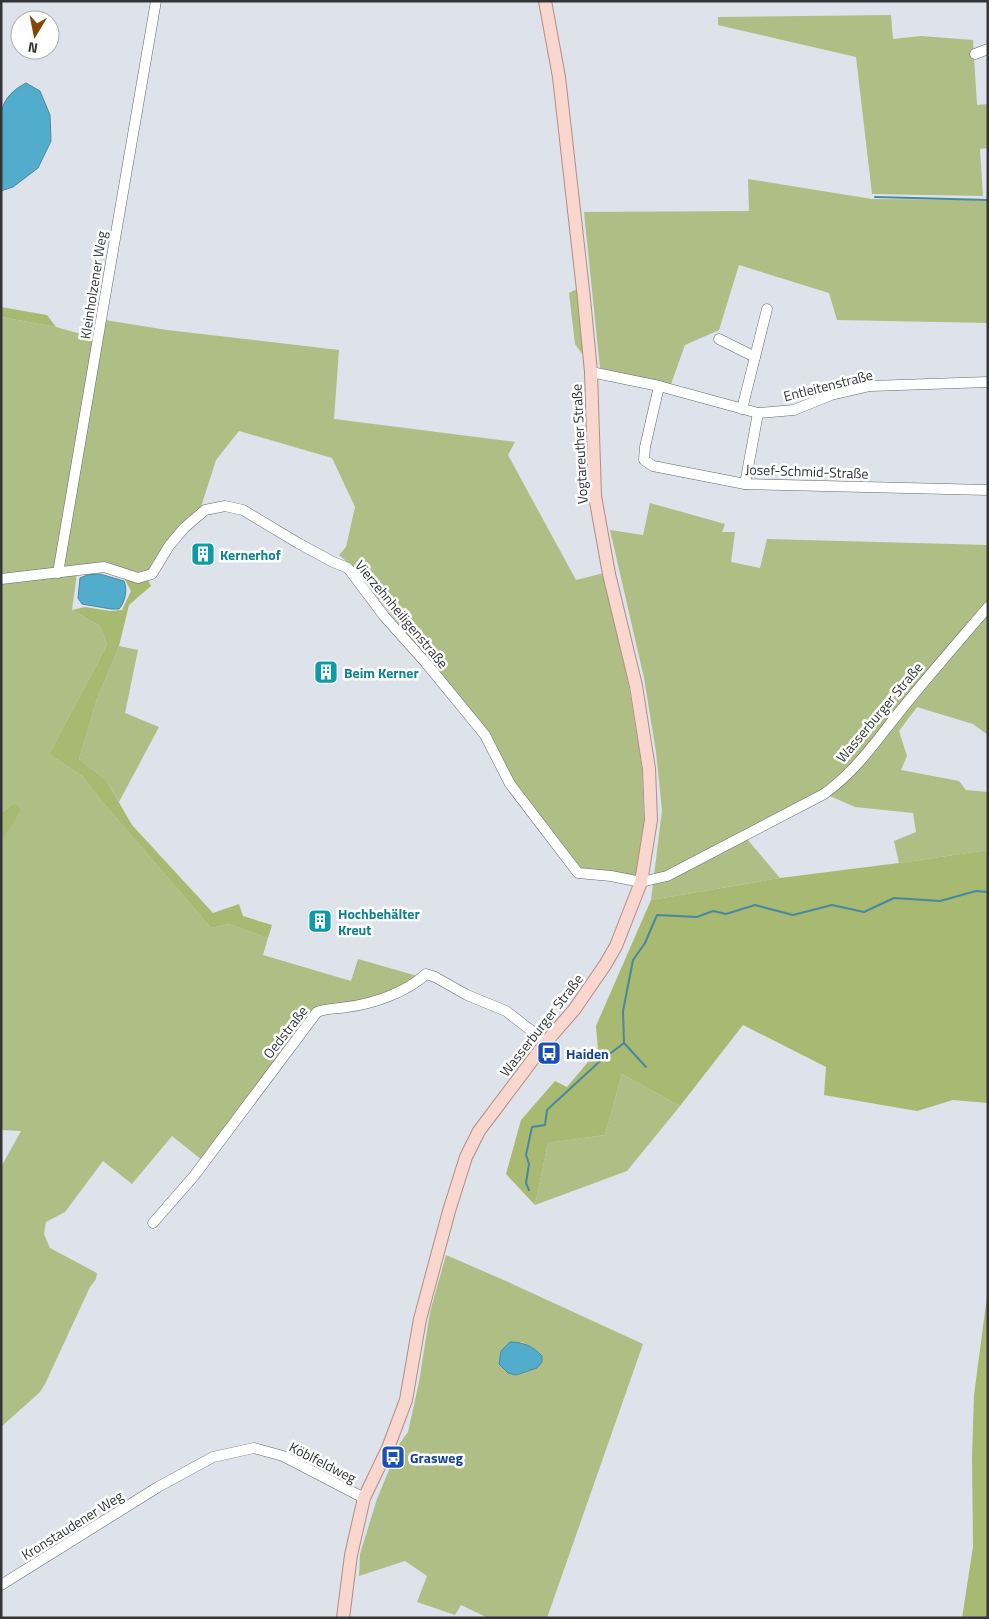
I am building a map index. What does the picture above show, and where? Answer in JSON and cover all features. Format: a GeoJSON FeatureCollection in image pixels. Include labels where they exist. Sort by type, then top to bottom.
{"type":"FeatureCollection","features":[{"type":"Feature","properties":{"kind":"main road","name":"Vogtareuther Straße"},"geometry":{"type":"LineString","coordinates":[[545,1],[559,77],[584,299],[591,372],[595,488],[599,522],[636,686],[649,769],[651,820],[641,882]]}},
{"type":"Feature","properties":{"kind":"main road","name":"Wasserburger Straße"},"geometry":{"type":"LineString","coordinates":[[343,1618],[351,1555],[364,1498],[388,1448],[406,1400],[420,1319],[449,1211],[466,1157],[479,1131],[546,1042],[574,1010],[605,966],[616,946],[641,882]]}},
{"type":"Feature","properties":{"kind":"street","name":"Kleinholzener Weg"},"geometry":{"type":"LineString","coordinates":[[58,573],[119,205],[156,1]]}},
{"type":"Feature","properties":{"kind":"street"},"geometry":{"type":"LineString","coordinates":[[975,54],[988,49]]}},
{"type":"Feature","properties":{"kind":"street"},"geometry":{"type":"LineString","coordinates":[[742,409],[767,309]]}},
{"type":"Feature","properties":{"kind":"street"},"geometry":{"type":"LineString","coordinates":[[719,338],[755,357]]}},
{"type":"Feature","properties":{"kind":"street","name":"Entleitenstraße"},"geometry":{"type":"LineString","coordinates":[[591,372],[659,386],[758,413],[794,410],[831,395],[870,386],[988,382]]}},
{"type":"Feature","properties":{"kind":"street","name":"Josef-Schmid-Straße"},"geometry":{"type":"LineString","coordinates":[[659,386],[644,447],[644,460],[653,466],[745,484],[988,490]]}},
{"type":"Feature","properties":{"kind":"street"},"geometry":{"type":"LineString","coordinates":[[745,484],[758,413]]}},
{"type":"Feature","properties":{"kind":"street","name":"Vierzehnheiligenstraße"},"geometry":{"type":"LineString","coordinates":[[1,579],[104,567],[138,578],[152,574],[169,546],[184,528],[204,510],[225,506],[244,510],[298,544],[348,568],[384,616],[426,663],[484,735],[510,784],[578,873],[611,876],[641,882]]}},
{"type":"Feature","properties":{"kind":"street","name":"Wasserburger Straße"},"geometry":{"type":"LineString","coordinates":[[641,882],[667,876],[824,794],[837,784],[862,760],[901,709],[988,607]]}},
{"type":"Feature","properties":{"kind":"street","name":"Oedstraße"},"geometry":{"type":"LineString","coordinates":[[153,1223],[194,1176],[317,1012],[328,1008],[347,1007],[390,996],[420,980],[426,974],[506,1011],[546,1042]]}},
{"type":"Feature","properties":{"kind":"street","name":"Köblfeldweg"},"geometry":{"type":"LineString","coordinates":[[158,1487],[213,1456],[254,1448],[283,1456],[364,1498]]}},
{"type":"Feature","properties":{"kind":"street","name":"Kronstaudener Weg"},"geometry":{"type":"LineString","coordinates":[[1,1585],[158,1487]]}},
{"type":"Feature","properties":{"kind":"green space"},"geometry":{"type":"Polygon","coordinates":[[[891,15],[893,39],[921,36],[973,40],[977,105],[988,104],[988,148],[980,149],[983,196],[872,194],[856,57],[718,25],[718,17],[891,15]]]}},
{"type":"Feature","properties":{"kind":"green space"},"geometry":{"type":"Polygon","coordinates":[[[748,179],[872,199],[988,200],[988,323],[837,320],[829,293],[739,265],[719,330],[685,345],[670,387],[600,368],[584,212],[749,211],[748,179]]]}},
{"type":"Feature","properties":{"kind":"green space"},"geometry":{"type":"Polygon","coordinates":[[[577,289],[583,355],[575,344],[569,293],[577,289]]]}},
{"type":"Feature","properties":{"kind":"green space"},"geometry":{"type":"Polygon","coordinates":[[[1,307],[47,315],[56,327],[1,317],[1,307]]]}},
{"type":"Feature","properties":{"kind":"green space"},"geometry":{"type":"Polygon","coordinates":[[[1,317],[56,327],[95,338],[54,569],[1,576],[1,317]]]}},
{"type":"Feature","properties":{"kind":"green space"},"geometry":{"type":"Polygon","coordinates":[[[105,320],[167,330],[339,350],[334,419],[515,442],[508,455],[576,580],[604,573],[629,687],[642,767],[644,820],[637,877],[582,869],[513,783],[487,733],[352,566],[339,555],[346,547],[355,507],[332,458],[239,431],[216,460],[200,510],[145,574],[64,566],[105,320]]]}},
{"type":"Feature","properties":{"kind":"green space"},"geometry":{"type":"Polygon","coordinates":[[[650,503],[725,524],[722,532],[735,532],[731,562],[760,568],[767,539],[988,545],[988,735],[973,724],[917,707],[899,731],[907,756],[901,770],[959,781],[966,790],[988,792],[988,850],[899,863],[894,841],[916,832],[913,813],[855,807],[830,796],[747,839],[780,878],[651,900],[662,810],[656,752],[644,678],[610,530],[643,535],[650,503]]]}},
{"type":"Feature","properties":{"kind":"green space"},"geometry":{"type":"Polygon","coordinates":[[[77,573],[72,610],[100,626],[107,645],[49,754],[82,776],[211,928],[229,924],[268,938],[263,955],[351,981],[358,959],[421,977],[388,993],[345,1006],[327,1006],[311,1011],[202,1160],[172,1136],[132,1184],[103,1161],[65,1212],[46,1222],[44,1234],[50,1248],[97,1273],[96,1279],[90,1287],[40,1392],[1,1427],[1,1167],[21,1131],[1,1130],[1,837],[3,838],[14,803],[1,813],[1,582],[77,573]]]}},
{"type":"Feature","properties":{"kind":"green space"},"geometry":{"type":"Polygon","coordinates":[[[123,576],[147,578],[151,586],[129,605],[119,646],[97,699],[79,759],[106,780],[132,825],[213,913],[239,904],[243,916],[272,925],[268,938],[229,924],[211,928],[82,776],[49,754],[107,645],[100,626],[72,610],[85,607],[110,611],[122,610],[131,591],[123,576]]]}},
{"type":"Feature","properties":{"kind":"green space"},"geometry":{"type":"Polygon","coordinates":[[[119,646],[138,650],[125,713],[159,727],[119,802],[106,780],[79,759],[97,699],[119,646]]]}},
{"type":"Feature","properties":{"kind":"green space"},"geometry":{"type":"Polygon","coordinates":[[[14,803],[21,810],[3,838],[1,837],[1,813],[14,803]]]}},
{"type":"Feature","properties":{"kind":"green space"},"geometry":{"type":"Polygon","coordinates":[[[988,850],[988,1103],[953,1100],[917,1111],[824,1095],[826,1067],[743,1025],[680,1106],[622,1074],[605,1135],[548,1143],[535,1205],[506,1174],[521,1120],[555,1081],[567,1087],[598,1050],[596,1026],[651,900],[780,878],[988,850]]]}},
{"type":"Feature","properties":{"kind":"green space"},"geometry":{"type":"Polygon","coordinates":[[[622,1074],[680,1106],[627,1171],[535,1205],[548,1143],[605,1135],[622,1074]]]}},
{"type":"Feature","properties":{"kind":"green space"},"geometry":{"type":"Polygon","coordinates":[[[446,1255],[643,1344],[547,1618],[488,1618],[461,1605],[455,1615],[417,1602],[427,1576],[405,1561],[359,1576],[360,1554],[377,1499],[400,1443],[408,1432],[419,1382],[430,1312],[446,1255]],[[522,1342],[501,1351],[499,1364],[509,1373],[516,1375],[537,1368],[542,1356],[522,1342]]]}},
{"type":"Feature","properties":{"kind":"green space"},"geometry":{"type":"Polygon","coordinates":[[[988,1289],[988,1618],[962,1618],[973,1547],[972,1457],[974,1395],[988,1289]]]}},
{"type":"Feature","properties":{"kind":"water"},"geometry":{"type":"Polygon","coordinates":[[[26,83],[40,91],[50,115],[51,141],[38,168],[13,187],[1,191],[1,113],[4,103],[10,95],[26,83]]]}},
{"type":"Feature","properties":{"kind":"water"},"geometry":{"type":"Polygon","coordinates":[[[100,574],[124,581],[126,588],[125,596],[119,609],[82,604],[78,598],[80,578],[87,575],[100,574]]]}},
{"type":"Feature","properties":{"kind":"water"},"geometry":{"type":"Polygon","coordinates":[[[510,1342],[531,1347],[542,1356],[542,1362],[537,1368],[516,1375],[508,1373],[499,1364],[501,1351],[510,1342]]]}},
{"type":"Feature","properties":{"kind":"waterway"},"geometry":{"type":"LineString","coordinates":[[875,197],[988,200]]}},
{"type":"Feature","properties":{"kind":"waterway"},"geometry":{"type":"LineString","coordinates":[[529,1190],[526,1183],[529,1164],[526,1155],[532,1127],[545,1125],[547,1110],[599,1062],[624,1043],[623,1011],[633,960],[645,943],[657,915],[697,917],[713,911],[726,914],[755,905],[793,915],[832,905],[864,912],[894,898],[940,901],[976,891],[988,892]]}},
{"type":"Feature","properties":{"kind":"waterway"},"geometry":{"type":"LineString","coordinates":[[624,1043],[646,1067]]}},
{"type":"Feature","properties":{"kind":"place","name":"Kernerhof"},"geometry":{"type":"Point","coordinates":[203,554]}},
{"type":"Feature","properties":{"kind":"place","name":"Beim Kerner"},"geometry":{"type":"Point","coordinates":[326,672]}},
{"type":"Feature","properties":{"kind":"place","name":"Hochbehälter Kreut"},"geometry":{"type":"Point","coordinates":[320,921]}},
{"type":"Feature","properties":{"kind":"place","name":"Haiden"},"geometry":{"type":"Point","coordinates":[549,1053]}},
{"type":"Feature","properties":{"kind":"place","name":"Grasweg"},"geometry":{"type":"Point","coordinates":[393,1457]}}]}
